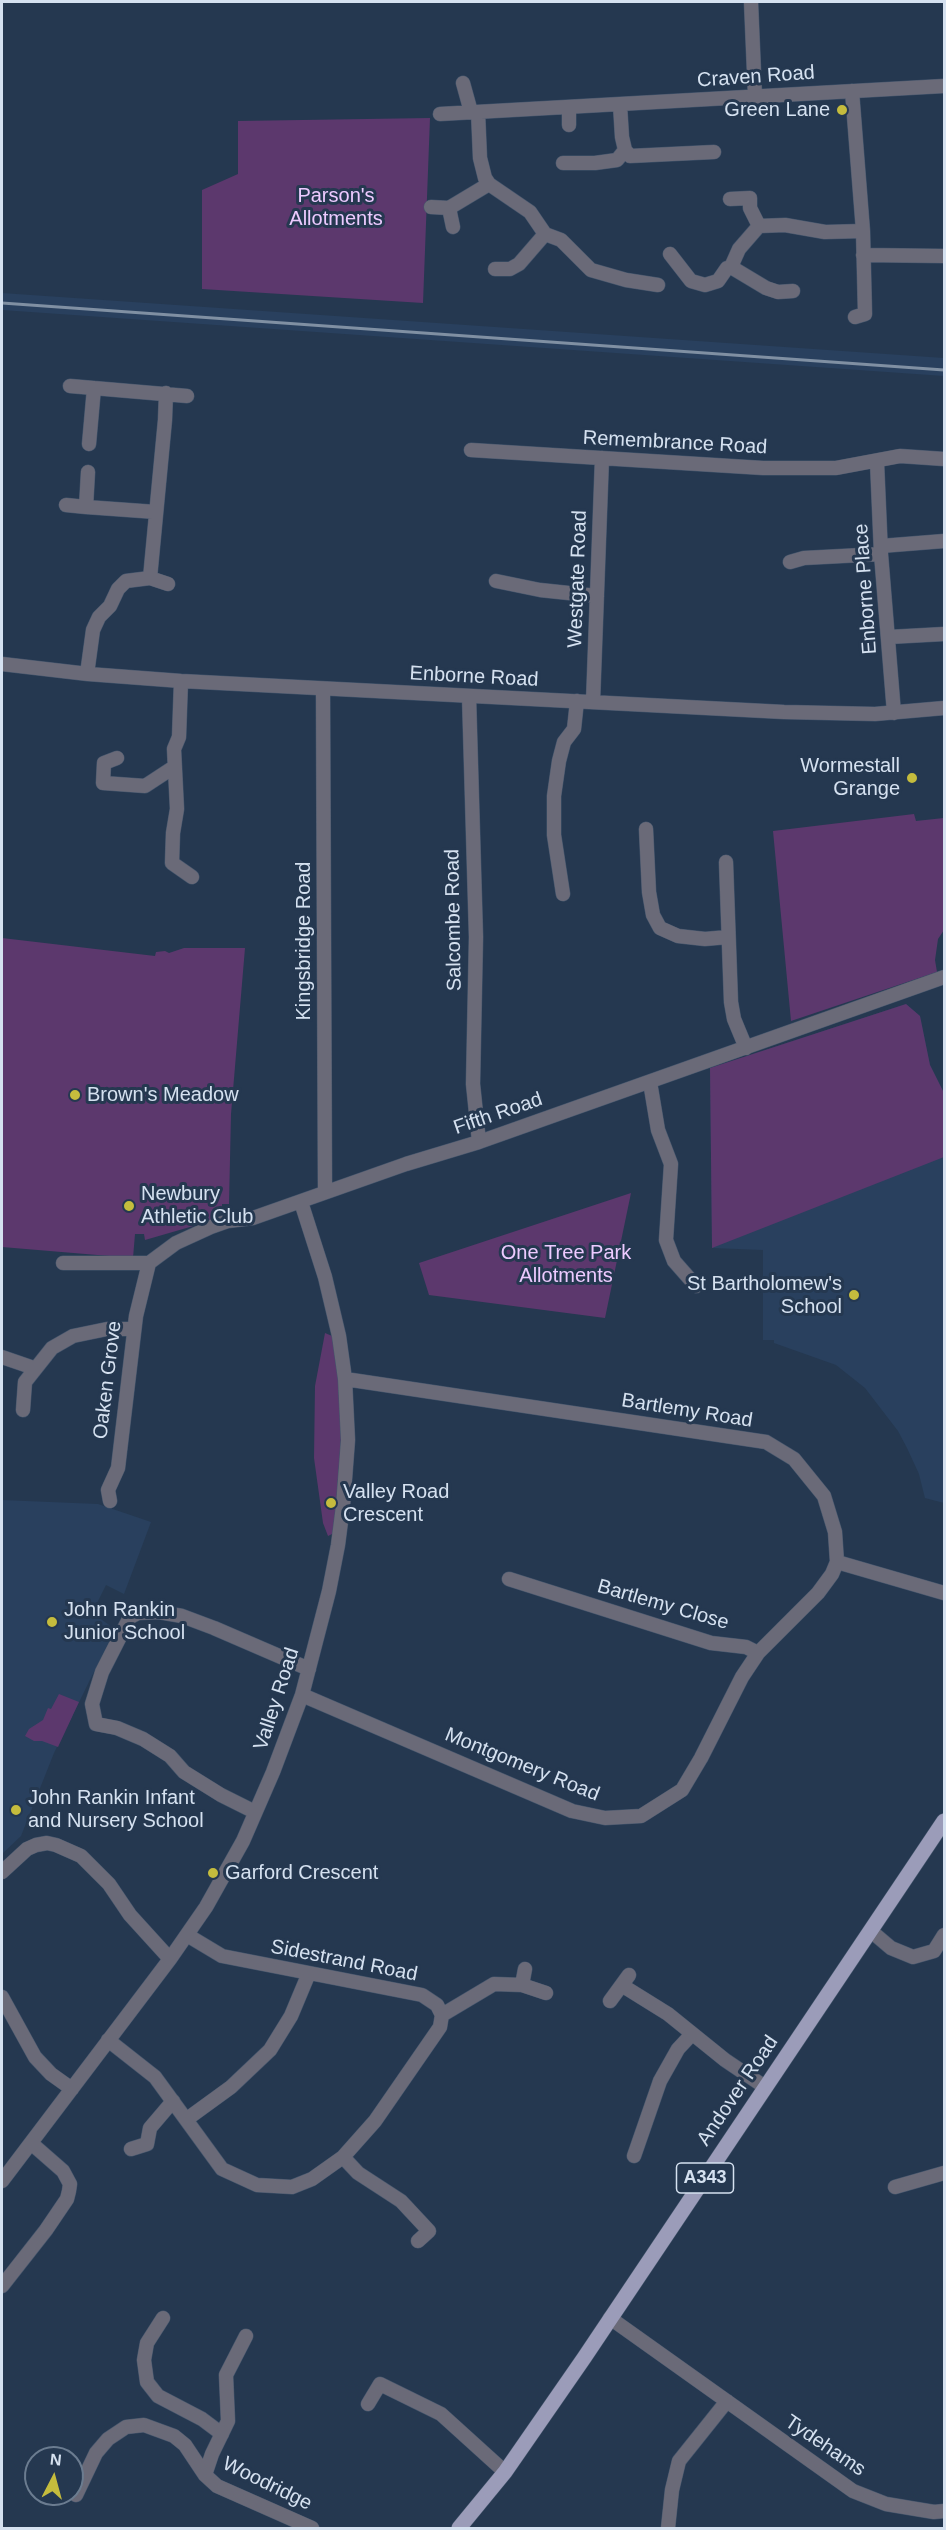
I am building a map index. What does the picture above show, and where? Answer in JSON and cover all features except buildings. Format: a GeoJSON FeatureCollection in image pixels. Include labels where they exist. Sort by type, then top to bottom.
{"type":"FeatureCollection","features":[{"type":"Feature","properties":{"kind":"main road","name":"Andover Road"},"geometry":{"type":"LineString","coordinates":[[459,2529],[505,2472],[945,1821]]}},
{"type":"Feature","properties":{"kind":"street"},"geometry":{"type":"LineString","coordinates":[[751,2],[755,96]]}},
{"type":"Feature","properties":{"kind":"street"},"geometry":{"type":"LineString","coordinates":[[463,83],[474,112],[480,158],[485,178],[489,184],[530,212],[545,234],[561,240],[591,270],[626,280],[658,285]]}},
{"type":"Feature","properties":{"kind":"street","name":"Craven Road"},"geometry":{"type":"LineString","coordinates":[[440,114],[945,86]]}},
{"type":"Feature","properties":{"kind":"street"},"geometry":{"type":"LineString","coordinates":[[852,91],[863,231],[865,314],[855,317]]}},
{"type":"Feature","properties":{"kind":"street"},"geometry":{"type":"LineString","coordinates":[[620,105],[620,160]]}},
{"type":"Feature","properties":{"kind":"street"},"geometry":{"type":"LineString","coordinates":[[569,107],[569,125]]}},
{"type":"Feature","properties":{"kind":"street"},"geometry":{"type":"LineString","coordinates":[[563,163],[620,160],[630,156],[714,152]]}},
{"type":"Feature","properties":{"kind":"street"},"geometry":{"type":"LineString","coordinates":[[431,207],[449,208],[489,184]]}},
{"type":"Feature","properties":{"kind":"street"},"geometry":{"type":"LineString","coordinates":[[730,199],[750,198],[750,208],[759,226]]}},
{"type":"Feature","properties":{"kind":"street"},"geometry":{"type":"LineString","coordinates":[[449,208],[453,227]]}},
{"type":"Feature","properties":{"kind":"street"},"geometry":{"type":"LineString","coordinates":[[670,254],[691,281],[705,285],[718,280],[727,268],[731,267],[739,249],[759,226],[785,225],[825,231],[863,231]]}},
{"type":"Feature","properties":{"kind":"street"},"geometry":{"type":"LineString","coordinates":[[495,269],[510,268],[519,264],[545,234]]}},
{"type":"Feature","properties":{"kind":"street"},"geometry":{"type":"LineString","coordinates":[[863,255],[945,256]]}},
{"type":"Feature","properties":{"kind":"street"},"geometry":{"type":"LineString","coordinates":[[731,267],[766,288],[778,292],[793,291]]}},
{"type":"Feature","properties":{"kind":"street"},"geometry":{"type":"LineString","coordinates":[[70,386],[187,396]]}},
{"type":"Feature","properties":{"kind":"street"},"geometry":{"type":"LineString","coordinates":[[89,444],[94,388]]}},
{"type":"Feature","properties":{"kind":"street"},"geometry":{"type":"LineString","coordinates":[[150,578],[166,393]]}},
{"type":"Feature","properties":{"kind":"street","name":"Remembrance Road"},"geometry":{"type":"LineString","coordinates":[[471,450],[763,468],[837,468],[900,456],[945,459]]}},
{"type":"Feature","properties":{"kind":"street","name":"Westgate Road"},"geometry":{"type":"LineString","coordinates":[[593,702],[602,458]]}},
{"type":"Feature","properties":{"kind":"street","name":"Enborne Place"},"geometry":{"type":"LineString","coordinates":[[877,462],[881,550],[894,712]]}},
{"type":"Feature","properties":{"kind":"street"},"geometry":{"type":"LineString","coordinates":[[86,507],[88,472]]}},
{"type":"Feature","properties":{"kind":"street"},"geometry":{"type":"LineString","coordinates":[[66,505],[156,512]]}},
{"type":"Feature","properties":{"kind":"street"},"geometry":{"type":"LineString","coordinates":[[790,562],[804,558],[945,541]]}},
{"type":"Feature","properties":{"kind":"street"},"geometry":{"type":"LineString","coordinates":[[87,674],[91,638],[99,617],[110,606],[126,580],[150,578],[168,584]]}},
{"type":"Feature","properties":{"kind":"street"},"geometry":{"type":"LineString","coordinates":[[496,582],[540,590],[597,596]]}},
{"type":"Feature","properties":{"kind":"street"},"geometry":{"type":"LineString","coordinates":[[889,637],[945,634]]}},
{"type":"Feature","properties":{"kind":"street","name":"Enborne Road"},"geometry":{"type":"LineString","coordinates":[[2,664],[87,674],[181,681],[784,712],[894,712],[945,708]]}},
{"type":"Feature","properties":{"kind":"street"},"geometry":{"type":"LineString","coordinates":[[181,681],[178,737],[174,749],[177,809],[172,833],[172,863],[192,877]]}},
{"type":"Feature","properties":{"kind":"street","name":"Kingsbridge Road"},"geometry":{"type":"LineString","coordinates":[[323,689],[325,1192]]}},
{"type":"Feature","properties":{"kind":"street","name":"Salcombe Road"},"geometry":{"type":"LineString","coordinates":[[469,696],[476,937],[473,1084],[479,1142]]}},
{"type":"Feature","properties":{"kind":"street"},"geometry":{"type":"LineString","coordinates":[[563,894],[554,835],[554,796],[564,742],[574,729],[577,701]]}},
{"type":"Feature","properties":{"kind":"street"},"geometry":{"type":"LineString","coordinates":[[117,758],[104,763],[103,783],[145,786],[174,767]]}},
{"type":"Feature","properties":{"kind":"street"},"geometry":{"type":"LineString","coordinates":[[646,829],[653,915],[660,928],[678,936],[705,939],[729,937]]}},
{"type":"Feature","properties":{"kind":"street"},"geometry":{"type":"LineString","coordinates":[[726,862],[731,1002],[746,1048]]}},
{"type":"Feature","properties":{"kind":"street","name":"Fifth Road"},"geometry":{"type":"LineString","coordinates":[[149,1263],[176,1243],[211,1227],[228,1221],[253,1218],[479,1142],[945,977]]}},
{"type":"Feature","properties":{"kind":"street"},"geometry":{"type":"LineString","coordinates":[[650,1082],[658,1130],[671,1164],[666,1239],[674,1261],[696,1286]]}},
{"type":"Feature","properties":{"kind":"street","name":"Valley Road"},"geometry":{"type":"LineString","coordinates":[[2,2181],[187,1935],[229,1866],[255,1812],[302,1695],[329,1591],[341,1523],[348,1440],[345,1379],[331,1298],[301,1202]]}},
{"type":"Feature","properties":{"kind":"street"},"geometry":{"type":"LineString","coordinates":[[63,1263],[149,1263]]}},
{"type":"Feature","properties":{"kind":"street","name":"Oaken Grove"},"geometry":{"type":"LineString","coordinates":[[110,1501],[108,1490],[118,1467],[134,1329],[142,1284],[149,1263]]}},
{"type":"Feature","properties":{"kind":"street"},"geometry":{"type":"LineString","coordinates":[[673,1282],[684,1272]]}},
{"type":"Feature","properties":{"kind":"street"},"geometry":{"type":"LineString","coordinates":[[23,1410],[25,1382],[52,1347],[73,1336],[107,1329],[134,1329]]}},
{"type":"Feature","properties":{"kind":"street"},"geometry":{"type":"LineString","coordinates":[[2,1357],[34,1368]]}},
{"type":"Feature","properties":{"kind":"street","name":"Bartlemy Road"},"geometry":{"type":"LineString","coordinates":[[345,1379],[766,1443],[794,1459],[824,1496],[835,1532],[837,1562]]}},
{"type":"Feature","properties":{"kind":"street"},"geometry":{"type":"LineString","coordinates":[[758,1653],[818,1593],[832,1574],[837,1562],[945,1593]]}},
{"type":"Feature","properties":{"kind":"street","name":"Bartlemy Close"},"geometry":{"type":"LineString","coordinates":[[509,1579],[711,1643],[746,1647],[758,1653]]}},
{"type":"Feature","properties":{"kind":"street"},"geometry":{"type":"LineString","coordinates":[[255,1812],[220,1796],[184,1772],[170,1756],[143,1739],[117,1728],[96,1724],[92,1704],[102,1672],[130,1617],[138,1613],[159,1612],[182,1616],[214,1628],[309,1669]]}},
{"type":"Feature","properties":{"kind":"street","name":"Montgomery Road"},"geometry":{"type":"LineString","coordinates":[[302,1695],[572,1810],[605,1818],[641,1816],[682,1790],[742,1677],[758,1653]]}},
{"type":"Feature","properties":{"kind":"street"},"geometry":{"type":"LineString","coordinates":[[2,1872],[27,1849],[36,1845],[47,1843],[56,1845],[81,1856],[109,1884],[130,1915],[170,1959]]}},
{"type":"Feature","properties":{"kind":"street"},"geometry":{"type":"LineString","coordinates":[[871,1931],[891,1948],[913,1957],[934,1951],[945,1935]]}},
{"type":"Feature","properties":{"kind":"street","name":"Sidestrand Road"},"geometry":{"type":"LineString","coordinates":[[187,1935],[222,1956],[422,1995],[437,2005],[442,2015]]}},
{"type":"Feature","properties":{"kind":"street"},"geometry":{"type":"LineString","coordinates":[[522,1985],[525,1969]]}},
{"type":"Feature","properties":{"kind":"street"},"geometry":{"type":"LineString","coordinates":[[187,2119],[231,2087],[270,2050],[291,2016],[309,1973]]}},
{"type":"Feature","properties":{"kind":"street"},"geometry":{"type":"LineString","coordinates":[[610,2001],[626,1981],[725,2060],[765,2087]]}},
{"type":"Feature","properties":{"kind":"street"},"geometry":{"type":"LineString","coordinates":[[108,2040],[155,2077],[222,2169],[257,2185],[292,2187],[312,2179],[343,2157],[375,2121],[431,2042],[440,2027],[442,2015],[494,1984],[522,1985],[546,1993]]}},
{"type":"Feature","properties":{"kind":"street"},"geometry":{"type":"LineString","coordinates":[[2,1997],[35,2057],[51,2074],[72,2089]]}},
{"type":"Feature","properties":{"kind":"street"},"geometry":{"type":"LineString","coordinates":[[634,2156],[660,2080],[678,2049],[692,2034]]}},
{"type":"Feature","properties":{"kind":"street"},"geometry":{"type":"LineString","coordinates":[[131,2149],[147,2144],[150,2128],[173,2101]]}},
{"type":"Feature","properties":{"kind":"street"},"geometry":{"type":"LineString","coordinates":[[2,2286],[46,2230],[67,2199],[69,2191],[70,2184],[63,2171],[31,2143]]}},
{"type":"Feature","properties":{"kind":"street"},"geometry":{"type":"LineString","coordinates":[[343,2157],[358,2174],[401,2201],[429,2230],[418,2241]]}},
{"type":"Feature","properties":{"kind":"street"},"geometry":{"type":"LineString","coordinates":[[896,2187],[945,2173]]}},
{"type":"Feature","properties":{"kind":"street"},"geometry":{"type":"LineString","coordinates":[[163,2318],[147,2343],[144,2360],[147,2382],[158,2396],[202,2420],[222,2434]]}},
{"type":"Feature","properties":{"kind":"street","name":"Tydehams"},"geometry":{"type":"LineString","coordinates":[[610,2318],[853,2491],[886,2504],[934,2512],[945,2511]]}},
{"type":"Feature","properties":{"kind":"street","name":"Woodridge"},"geometry":{"type":"LineString","coordinates":[[205,2475],[228,2421],[226,2374],[246,2336]]}},
{"type":"Feature","properties":{"kind":"street"},"geometry":{"type":"LineString","coordinates":[[368,2404],[380,2384],[441,2414],[505,2472]]}},
{"type":"Feature","properties":{"kind":"street"},"geometry":{"type":"LineString","coordinates":[[668,2529],[672,2490],[679,2461],[727,2401]]}},
{"type":"Feature","properties":{"kind":"street","name":"Woodridge"},"geometry":{"type":"LineString","coordinates":[[84,2477],[96,2453],[108,2439],[126,2427],[144,2425],[174,2436],[185,2445],[205,2475],[217,2486],[312,2529]]}},
{"type":"Feature","properties":{"kind":"shaded area"},"geometry":{"type":"Polygon","coordinates":[[[2,293],[944,358],[944,376],[2,310],[2,293]]]}},
{"type":"Feature","properties":{"kind":"shaded area","name":"St Bartholomew's School"},"geometry":{"type":"Polygon","coordinates":[[[906,1004],[920,1016],[930,1065],[944,1093],[944,1503],[925,1498],[919,1474],[898,1431],[865,1388],[836,1365],[774,1343],[774,1340],[763,1340],[763,1250],[712,1248],[710,1068],[906,1004]]]}},
{"type":"Feature","properties":{"kind":"shaded area","name":"John Rankin Junior School"},"geometry":{"type":"Polygon","coordinates":[[[2,1500],[98,1504],[151,1522],[124,1594],[106,1585],[92,1613],[115,1629],[54,1753],[21,1836],[2,1854],[2,1500]]]}},
{"type":"Feature","properties":{"kind":"green space","name":"Parson's Allotments"},"geometry":{"type":"Polygon","coordinates":[[[430,118],[423,303],[202,289],[202,190],[238,174],[238,121],[430,118]]]}},
{"type":"Feature","properties":{"kind":"green space"},"geometry":{"type":"Polygon","coordinates":[[[914,814],[916,821],[944,818],[944,930],[938,939],[935,960],[937,972],[791,1021],[773,831],[914,814]]]}},
{"type":"Feature","properties":{"kind":"green space","name":"Brown's Meadow"},"geometry":{"type":"Polygon","coordinates":[[[2,938],[155,956],[156,952],[169,953],[184,948],[245,948],[231,1114],[229,1204],[222,1204],[222,1212],[216,1213],[214,1220],[145,1240],[144,1234],[135,1234],[133,1258],[2,1247],[2,938]]]}},
{"type":"Feature","properties":{"kind":"green space"},"geometry":{"type":"Polygon","coordinates":[[[906,1004],[920,1016],[930,1065],[944,1093],[944,1157],[712,1248],[710,1068],[906,1004]]]}},
{"type":"Feature","properties":{"kind":"green space","name":"One Tree Park Allotments"},"geometry":{"type":"Polygon","coordinates":[[[631,1193],[605,1318],[429,1295],[419,1263],[631,1193]]]}},
{"type":"Feature","properties":{"kind":"green space"},"geometry":{"type":"Polygon","coordinates":[[[325,1333],[332,1336],[338,1378],[341,1438],[334,1533],[328,1536],[323,1523],[314,1458],[315,1386],[325,1333]]]}},
{"type":"Feature","properties":{"kind":"green space"},"geometry":{"type":"Polygon","coordinates":[[[59,1694],[79,1702],[58,1747],[42,1741],[34,1741],[25,1736],[29,1729],[43,1720],[48,1708],[51,1709],[59,1694]]]}},
{"type":"Feature","properties":{"kind":"railway"},"geometry":{"type":"LineString","coordinates":[[2,303],[944,370]]}},
{"type":"Feature","properties":{"kind":"place","name":"Green Lane"},"geometry":{"type":"Point","coordinates":[842,110]}},
{"type":"Feature","properties":{"kind":"place","name":"Wormestall Grange"},"geometry":{"type":"Point","coordinates":[912,778]}},
{"type":"Feature","properties":{"kind":"place","name":"Brown's Meadow"},"geometry":{"type":"Point","coordinates":[75,1095]}},
{"type":"Feature","properties":{"kind":"place","name":"Newbury Athletic Club"},"geometry":{"type":"Point","coordinates":[129,1206]}},
{"type":"Feature","properties":{"kind":"place","name":"St Bartholomew's School"},"geometry":{"type":"Point","coordinates":[854,1295]}},
{"type":"Feature","properties":{"kind":"place","name":"Valley Road Crescent"},"geometry":{"type":"Point","coordinates":[331,1503]}},
{"type":"Feature","properties":{"kind":"place","name":"John Rankin Junior School"},"geometry":{"type":"Point","coordinates":[52,1622]}},
{"type":"Feature","properties":{"kind":"place","name":"John Rankin Infant and Nursery School"},"geometry":{"type":"Point","coordinates":[16,1810]}},
{"type":"Feature","properties":{"kind":"place","name":"Garford Crescent"},"geometry":{"type":"Point","coordinates":[213,1873]}}]}
